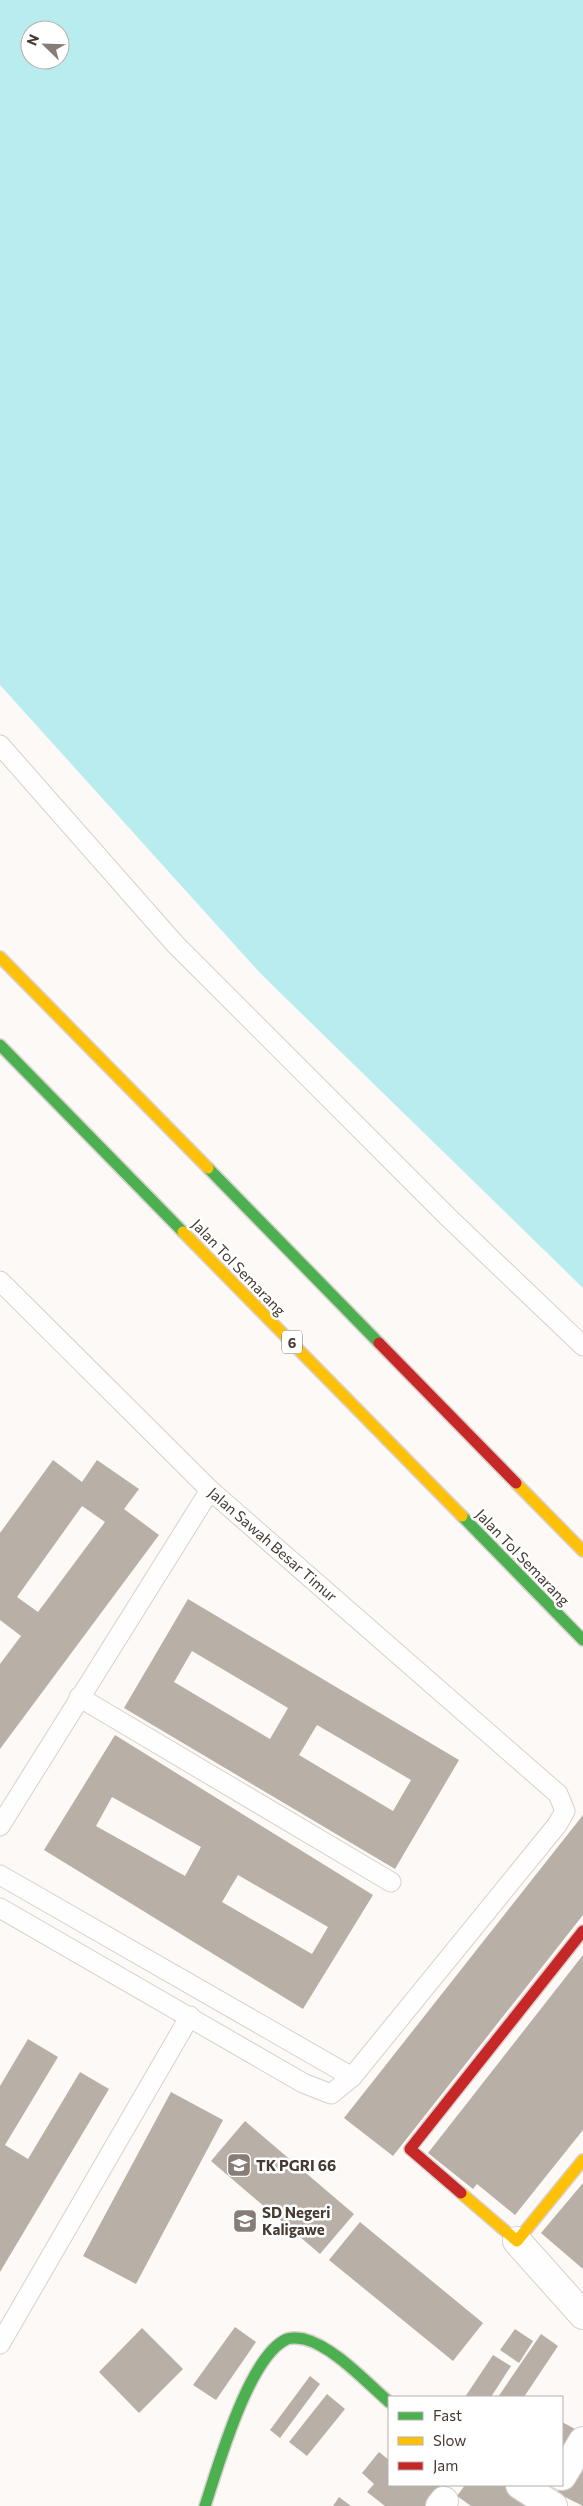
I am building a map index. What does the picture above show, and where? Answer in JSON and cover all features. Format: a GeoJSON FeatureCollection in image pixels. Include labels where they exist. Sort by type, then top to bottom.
{"type":"FeatureCollection","features":[{"type":"Feature","properties":{"kind":"main road"},"geometry":{"type":"LineString","coordinates":[[0,957],[583,1551]]}},
{"type":"Feature","properties":{"kind":"main road","name":"Jalan Tol Semarang"},"geometry":{"type":"LineString","coordinates":[[0,1045],[583,1640]]}},
{"type":"Feature","properties":{"kind":"main road"},"geometry":{"type":"LineString","coordinates":[[583,1931],[410,2149],[517,2241],[583,2160]]}},
{"type":"Feature","properties":{"kind":"main road"},"geometry":{"type":"LineString","coordinates":[[205,2506],[245,2392],[269,2355],[285,2340],[304,2339],[323,2348],[388,2401]]}},
{"type":"Feature","properties":{"kind":"street"},"geometry":{"type":"LineString","coordinates":[[517,2241],[583,2315]]}},
{"type":"Feature","properties":{"kind":"street"},"geometry":{"type":"LineString","coordinates":[[563,2474],[583,2441]]}},
{"type":"Feature","properties":{"kind":"street"},"geometry":{"type":"LineString","coordinates":[[522,2486],[550,2500]]}},
{"type":"Feature","properties":{"kind":"lane"},"geometry":{"type":"LineString","coordinates":[[0,745],[175,944],[443,1212],[583,1346]]}},
{"type":"Feature","properties":{"kind":"lane","name":"Jalan Sawah Besar Timur"},"geometry":{"type":"LineString","coordinates":[[0,1281],[210,1490],[558,1794],[565,1811],[558,1825],[352,2076]]}},
{"type":"Feature","properties":{"kind":"lane"},"geometry":{"type":"LineString","coordinates":[[0,1826],[210,1490]]}},
{"type":"Feature","properties":{"kind":"lane"},"geometry":{"type":"LineString","coordinates":[[79,1697],[391,1882]]}},
{"type":"Feature","properties":{"kind":"lane"},"geometry":{"type":"LineString","coordinates":[[0,1874],[352,2076],[331,2094],[322,2092],[0,1908]]}},
{"type":"Feature","properties":{"kind":"lane"},"geometry":{"type":"LineString","coordinates":[[48,1935],[63,1910]]}},
{"type":"Feature","properties":{"kind":"lane"},"geometry":{"type":"LineString","coordinates":[[0,2344],[190,2016]]}},
{"type":"Feature","properties":{"kind":"water"},"geometry":{"type":"Polygon","coordinates":[[[0,0],[583,0],[583,1288],[261,974],[0,685],[0,0]]]}},
{"type":"Feature","properties":{"kind":"building"},"geometry":{"type":"Polygon","coordinates":[[[53,1460],[82,1482],[97,1460],[139,1489],[124,1509],[159,1535],[0,1749],[0,1664],[21,1636],[0,1620],[0,1533],[53,1460]],[[82,1506],[17,1597],[38,1612],[105,1522],[82,1506]]]}},
{"type":"Feature","properties":{"kind":"building"},"geometry":{"type":"Polygon","coordinates":[[[188,1599],[459,1760],[395,1869],[124,1708],[188,1599]],[[192,1651],[174,1682],[270,1739],[288,1708],[192,1651]],[[317,1725],[299,1755],[393,1811],[411,1780],[317,1725]]]}},
{"type":"Feature","properties":{"kind":"building"},"geometry":{"type":"Polygon","coordinates":[[[115,1735],[373,1895],[303,2009],[44,1850],[115,1735]],[[112,1797],[96,1826],[185,1876],[201,1847],[112,1797]],[[238,1875],[222,1902],[312,1954],[328,1927],[238,1875]]]}},
{"type":"Feature","properties":{"kind":"building"},"geometry":{"type":"Polygon","coordinates":[[[583,1815],[583,1915],[393,2156],[344,2118],[583,1815]]]}},
{"type":"Feature","properties":{"kind":"building"},"geometry":{"type":"Polygon","coordinates":[[[583,1955],[583,2130],[515,2215],[477,2184],[473,2189],[428,2153],[583,1955]]]}},
{"type":"Feature","properties":{"kind":"building"},"geometry":{"type":"Polygon","coordinates":[[[28,2039],[58,2057],[5,2145],[28,2159],[80,2072],[109,2089],[0,2272],[0,2086],[28,2039]]]}},
{"type":"Feature","properties":{"kind":"building"},"geometry":{"type":"Polygon","coordinates":[[[171,2092],[223,2120],[136,2284],[83,2256],[171,2092]]]}},
{"type":"Feature","properties":{"kind":"building"},"geometry":{"type":"Polygon","coordinates":[[[245,2121],[354,2214],[320,2254],[211,2161],[245,2121]]]}},
{"type":"Feature","properties":{"kind":"building"},"geometry":{"type":"Polygon","coordinates":[[[583,2183],[583,2269],[541,2233],[583,2183]]]}},
{"type":"Feature","properties":{"kind":"building"},"geometry":{"type":"Polygon","coordinates":[[[360,2222],[483,2323],[453,2361],[329,2260],[360,2222]]]}},
{"type":"Feature","properties":{"kind":"building"},"geometry":{"type":"Polygon","coordinates":[[[235,2327],[256,2342],[216,2400],[193,2385],[235,2327]]]}},
{"type":"Feature","properties":{"kind":"building"},"geometry":{"type":"Polygon","coordinates":[[[142,2328],[183,2369],[139,2413],[99,2372],[142,2328]]]}},
{"type":"Feature","properties":{"kind":"building"},"geometry":{"type":"Polygon","coordinates":[[[515,2329],[533,2341],[519,2363],[500,2350],[515,2329]]]}},
{"type":"Feature","properties":{"kind":"building"},"geometry":{"type":"Polygon","coordinates":[[[541,2334],[558,2346],[525,2396],[499,2396],[541,2334]]]}},
{"type":"Feature","properties":{"kind":"building"},"geometry":{"type":"Polygon","coordinates":[[[493,2355],[511,2366],[492,2396],[466,2396],[493,2355]]]}},
{"type":"Feature","properties":{"kind":"building"},"geometry":{"type":"Polygon","coordinates":[[[310,2376],[320,2384],[280,2438],[270,2430],[310,2376]]]}},
{"type":"Feature","properties":{"kind":"building"},"geometry":{"type":"Polygon","coordinates":[[[327,2394],[345,2409],[307,2456],[289,2442],[327,2394]]]}},
{"type":"Feature","properties":{"kind":"building"},"geometry":{"type":"Polygon","coordinates":[[[563,2423],[577,2430],[563,2455],[563,2423]]]}},
{"type":"Feature","properties":{"kind":"building"},"geometry":{"type":"Polygon","coordinates":[[[379,2452],[388,2459],[388,2486],[440,2486],[425,2506],[385,2506],[367,2492],[374,2484],[362,2473],[379,2452]]]}},
{"type":"Feature","properties":{"kind":"building"},"geometry":{"type":"Polygon","coordinates":[[[575,2464],[583,2468],[583,2506],[557,2493],[575,2464]]]}},
{"type":"Feature","properties":{"kind":"building"},"geometry":{"type":"Polygon","coordinates":[[[464,2486],[505,2486],[535,2506],[471,2506],[457,2496],[464,2486]]]}},
{"type":"Feature","properties":{"kind":"building"},"geometry":{"type":"Polygon","coordinates":[[[339,2497],[351,2506],[333,2506],[339,2497]]]}},
{"type":"Feature","properties":{"kind":"traffic: fast"},"geometry":{"type":"LineString","coordinates":[[0,1045],[183,1232]]}},
{"type":"Feature","properties":{"kind":"traffic: fast"},"geometry":{"type":"LineString","coordinates":[[208,1168],[379,1343]]}},
{"type":"Feature","properties":{"kind":"traffic: fast"},"geometry":{"type":"LineString","coordinates":[[462,1516],[583,1640]]}},
{"type":"Feature","properties":{"kind":"traffic: fast"},"geometry":{"type":"LineString","coordinates":[[205,2506],[226,2441],[247,2391],[259,2368],[271,2351],[285,2340],[292,2338],[304,2339],[326,2349],[349,2366],[388,2401]]}},
{"type":"Feature","properties":{"kind":"traffic: slow"},"geometry":{"type":"LineString","coordinates":[[0,957],[208,1168]]}},
{"type":"Feature","properties":{"kind":"traffic: slow"},"geometry":{"type":"LineString","coordinates":[[183,1232],[462,1516]]}},
{"type":"Feature","properties":{"kind":"traffic: slow"},"geometry":{"type":"LineString","coordinates":[[516,1483],[583,1551]]}},
{"type":"Feature","properties":{"kind":"traffic: slow"},"geometry":{"type":"LineString","coordinates":[[461,2193],[517,2241],[583,2160]]}},
{"type":"Feature","properties":{"kind":"traffic: jam"},"geometry":{"type":"LineString","coordinates":[[379,1343],[516,1483]]}},
{"type":"Feature","properties":{"kind":"traffic: jam"},"geometry":{"type":"LineString","coordinates":[[461,2193],[410,2149],[583,1931]]}},
{"type":"Feature","properties":{"kind":"place","name":"TK PGRI 66"},"geometry":{"type":"Point","coordinates":[239,2165]}},
{"type":"Feature","properties":{"kind":"place","name":"SD Negeri Kaligawe"},"geometry":{"type":"Point","coordinates":[245,2221]}}]}
